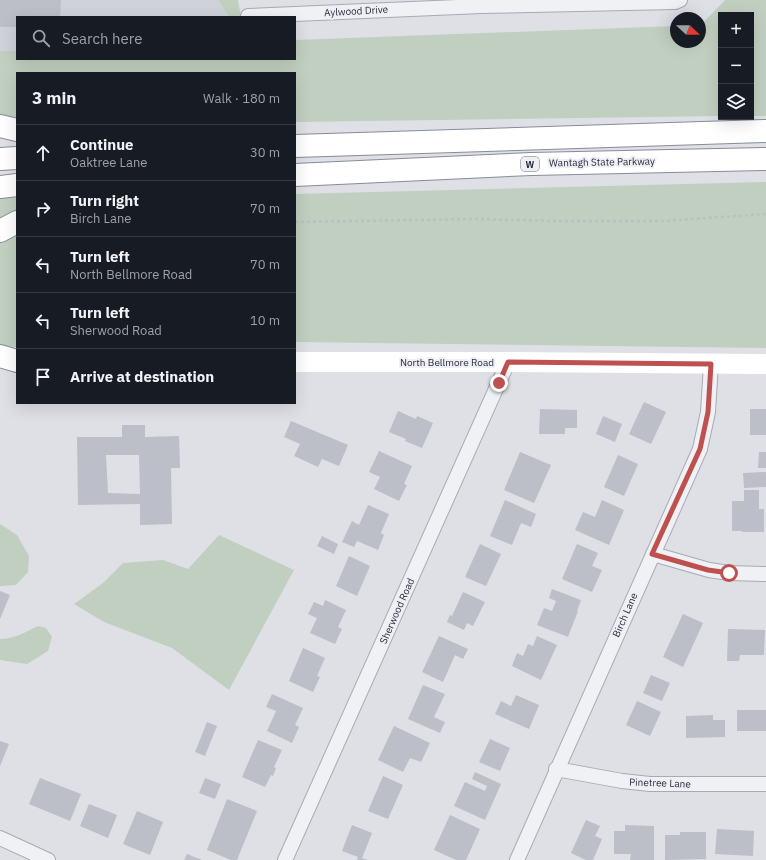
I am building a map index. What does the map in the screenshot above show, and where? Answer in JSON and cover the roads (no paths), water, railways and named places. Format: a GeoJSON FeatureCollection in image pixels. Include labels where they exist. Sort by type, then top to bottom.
{"type":"FeatureCollection","features":[{"type":"Feature","properties":{"kind":"highway"},"geometry":{"type":"LineString","coordinates":[[0,126],[16,130]]}},
{"type":"Feature","properties":{"kind":"highway"},"geometry":{"type":"LineString","coordinates":[[296,146],[766,131]]}},
{"type":"Feature","properties":{"kind":"highway"},"geometry":{"type":"LineString","coordinates":[[0,159],[16,158]]}},
{"type":"Feature","properties":{"kind":"highway","name":"Wantagh State Parkway"},"geometry":{"type":"LineString","coordinates":[[296,175],[531,164],[766,159]]}},
{"type":"Feature","properties":{"kind":"highway"},"geometry":{"type":"LineString","coordinates":[[0,187],[16,186]]}},
{"type":"Feature","properties":{"kind":"highway"},"geometry":{"type":"LineString","coordinates":[[0,231],[16,223]]}},
{"type":"Feature","properties":{"kind":"highway"},"geometry":{"type":"LineString","coordinates":[[0,356],[16,362]]}},
{"type":"Feature","properties":{"kind":"street","name":"Aylwood Drive"},"geometry":{"type":"LineString","coordinates":[[248,16],[481,3],[675,2],[680,0]]}},
{"type":"Feature","properties":{"kind":"street"},"geometry":{"type":"LineString","coordinates":[[0,363],[16,362]]}},
{"type":"Feature","properties":{"kind":"street","name":"North Bellmore Road"},"geometry":{"type":"LineString","coordinates":[[296,362],[766,364]]}},
{"type":"Feature","properties":{"kind":"street","name":"Sherwood Road"},"geometry":{"type":"LineString","coordinates":[[286,860],[508,362]]}},
{"type":"Feature","properties":{"kind":"street","name":"Birch Lane"},"geometry":{"type":"LineString","coordinates":[[516,860],[700,449],[708,412],[711,364]]}},
{"type":"Feature","properties":{"kind":"street"},"geometry":{"type":"LineString","coordinates":[[652,554],[708,570],[729,573],[766,574]]}},
{"type":"Feature","properties":{"kind":"street","name":"Pinetree Lane"},"geometry":{"type":"LineString","coordinates":[[556,769],[622,781],[650,784],[766,784]]}},
{"type":"Feature","properties":{"kind":"street"},"geometry":{"type":"LineString","coordinates":[[0,838],[48,860]]}}]}
